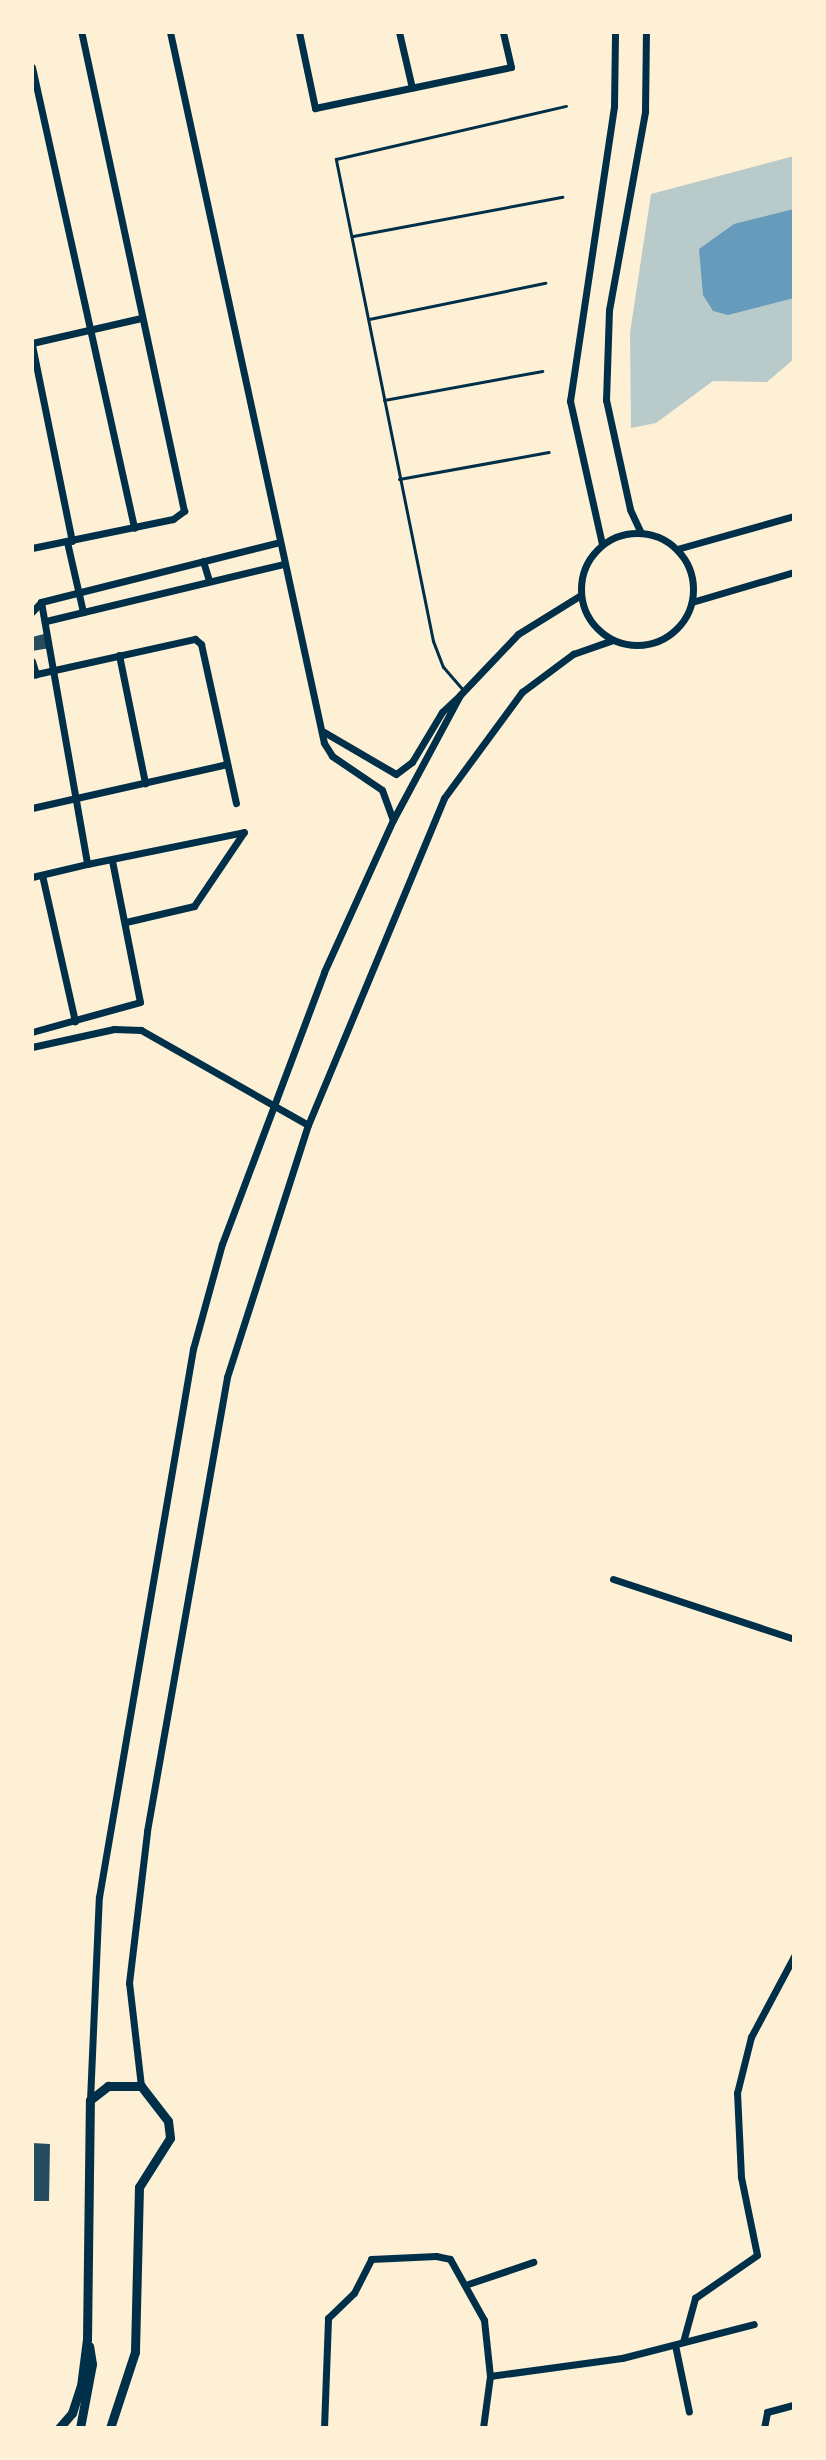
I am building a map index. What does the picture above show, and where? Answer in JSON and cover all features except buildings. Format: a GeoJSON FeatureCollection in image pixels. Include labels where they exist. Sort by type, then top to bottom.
{"type":"FeatureCollection","features":[{"type":"Feature","properties":{"kind":"street"},"geometry":{"type":"LineString","coordinates":[[32,548],[173,519],[184,511],[81,32]]}},
{"type":"Feature","properties":{"kind":"street"},"geometry":{"type":"LineString","coordinates":[[170,32],[284,564],[324,732],[332,756],[382,790],[393,820]]}},
{"type":"Feature","properties":{"kind":"street"},"geometry":{"type":"LineString","coordinates":[[299,32],[315,108],[511,67],[503,32]]}},
{"type":"Feature","properties":{"kind":"street"},"geometry":{"type":"LineString","coordinates":[[399,32],[412,88]]}},
{"type":"Feature","properties":{"kind":"street"},"geometry":{"type":"LineString","coordinates":[[602,544],[570,401],[614,106],[615,32]]}},
{"type":"Feature","properties":{"kind":"street"},"geometry":{"type":"LineString","coordinates":[[641,533],[630,509],[606,400],[609,310],[645,111],[646,32]]}},
{"type":"Feature","properties":{"kind":"street"},"geometry":{"type":"LineString","coordinates":[[32,67],[134,528]]}},
{"type":"Feature","properties":{"kind":"street"},"geometry":{"type":"LineString","coordinates":[[83,612],[32,344],[141,318]]}},
{"type":"Feature","properties":{"kind":"street"},"geometry":{"type":"LineString","coordinates":[[677,549],[794,516]]}},
{"type":"Feature","properties":{"kind":"street"},"geometry":{"type":"LineString","coordinates":[[110,2428],[135,2352],[139,2187],[170,2138],[168,2121],[141,2086],[129,1983],[147,1831],[227,1377],[308,1125],[444,798],[522,692],[573,654],[613,640],[641,645],[668,636],[692,602],[691,573],[677,549],[641,533],[602,544],[585,567],[581,595],[591,621],[613,640]]}},
{"type":"Feature","properties":{"kind":"street"},"geometry":{"type":"LineString","coordinates":[[32,612],[41,602],[280,542]]}},
{"type":"Feature","properties":{"kind":"street"},"geometry":{"type":"LineString","coordinates":[[203,561],[209,581]]}},
{"type":"Feature","properties":{"kind":"street"},"geometry":{"type":"LineString","coordinates":[[46,621],[284,564]]}},
{"type":"Feature","properties":{"kind":"street"},"geometry":{"type":"LineString","coordinates":[[692,602],[794,572]]}},
{"type":"Feature","properties":{"kind":"street"},"geometry":{"type":"LineString","coordinates":[[149,575],[155,594]]}},
{"type":"Feature","properties":{"kind":"street"},"geometry":{"type":"LineString","coordinates":[[324,732],[396,774],[412,762],[446,706],[518,634],[581,595]]}},
{"type":"Feature","properties":{"kind":"street"},"geometry":{"type":"LineString","coordinates":[[41,602],[55,670],[72,799],[87,864]]}},
{"type":"Feature","properties":{"kind":"street"},"geometry":{"type":"LineString","coordinates":[[32,661],[34,674],[198,640],[236,803]]}},
{"type":"Feature","properties":{"kind":"street"},"geometry":{"type":"LineString","coordinates":[[119,655],[145,783]]}},
{"type":"Feature","properties":{"kind":"street"},"geometry":{"type":"LineString","coordinates":[[59,2428],[72,2413],[81,2386],[87,2339],[90,2100],[99,1897],[193,1349],[222,1244],[324,972],[393,820],[462,693]]}},
{"type":"Feature","properties":{"kind":"street"},"geometry":{"type":"LineString","coordinates":[[32,808],[227,764]]}},
{"type":"Feature","properties":{"kind":"street"},"geometry":{"type":"LineString","coordinates":[[32,877],[244,832],[194,906],[126,922]]}},
{"type":"Feature","properties":{"kind":"street"},"geometry":{"type":"LineString","coordinates":[[32,1032],[140,1002],[112,860]]}},
{"type":"Feature","properties":{"kind":"street"},"geometry":{"type":"LineString","coordinates":[[42,875],[75,1021]]}},
{"type":"Feature","properties":{"kind":"street"},"geometry":{"type":"LineString","coordinates":[[32,1047],[114,1029],[141,1030],[308,1125]]}},
{"type":"Feature","properties":{"kind":"street"},"geometry":{"type":"LineString","coordinates":[[613,1579],[794,1639]]}},
{"type":"Feature","properties":{"kind":"street"},"geometry":{"type":"LineString","coordinates":[[689,2412],[679,2344],[695,2298],[757,2255],[741,2177],[737,2093],[751,2037],[794,1956]]}},
{"type":"Feature","properties":{"kind":"street"},"geometry":{"type":"LineString","coordinates":[[90,2100],[108,2086],[141,2086]]}},
{"type":"Feature","properties":{"kind":"street"},"geometry":{"type":"LineString","coordinates":[[324,2428],[326,2322],[357,2290],[371,2259],[445,2257],[468,2284],[484,2320],[490,2376],[483,2428]]}},
{"type":"Feature","properties":{"kind":"street"},"geometry":{"type":"LineString","coordinates":[[468,2284],[533,2262]]}},
{"type":"Feature","properties":{"kind":"street"},"geometry":{"type":"LineString","coordinates":[[490,2376],[679,2344],[754,2324]]}},
{"type":"Feature","properties":{"kind":"street"},"geometry":{"type":"LineString","coordinates":[[80,2428],[92,2364],[87,2339]]}},
{"type":"Feature","properties":{"kind":"street"},"geometry":{"type":"LineString","coordinates":[[764,2428],[767,2412],[794,2405]]}},
{"type":"Feature","properties":{"kind":"lane"},"geometry":{"type":"LineString","coordinates":[[462,693],[443,667],[433,641],[336,159],[566,106]]}},
{"type":"Feature","properties":{"kind":"lane"},"geometry":{"type":"LineString","coordinates":[[353,236],[562,197]]}},
{"type":"Feature","properties":{"kind":"lane"},"geometry":{"type":"LineString","coordinates":[[369,319],[545,283]]}},
{"type":"Feature","properties":{"kind":"lane"},"geometry":{"type":"LineString","coordinates":[[384,400],[542,371]]}},
{"type":"Feature","properties":{"kind":"lane"},"geometry":{"type":"LineString","coordinates":[[399,479],[549,452]]}},
{"type":"Feature","properties":{"kind":"shaded area"},"geometry":{"type":"Polygon","coordinates":[[[794,156],[794,359],[767,382],[713,381],[656,423],[631,428],[630,333],[651,194],[794,156]]]}},
{"type":"Feature","properties":{"kind":"water"},"geometry":{"type":"Polygon","coordinates":[[[794,209],[794,298],[728,315],[713,311],[703,295],[699,249],[734,224],[794,209]]]}}]}
